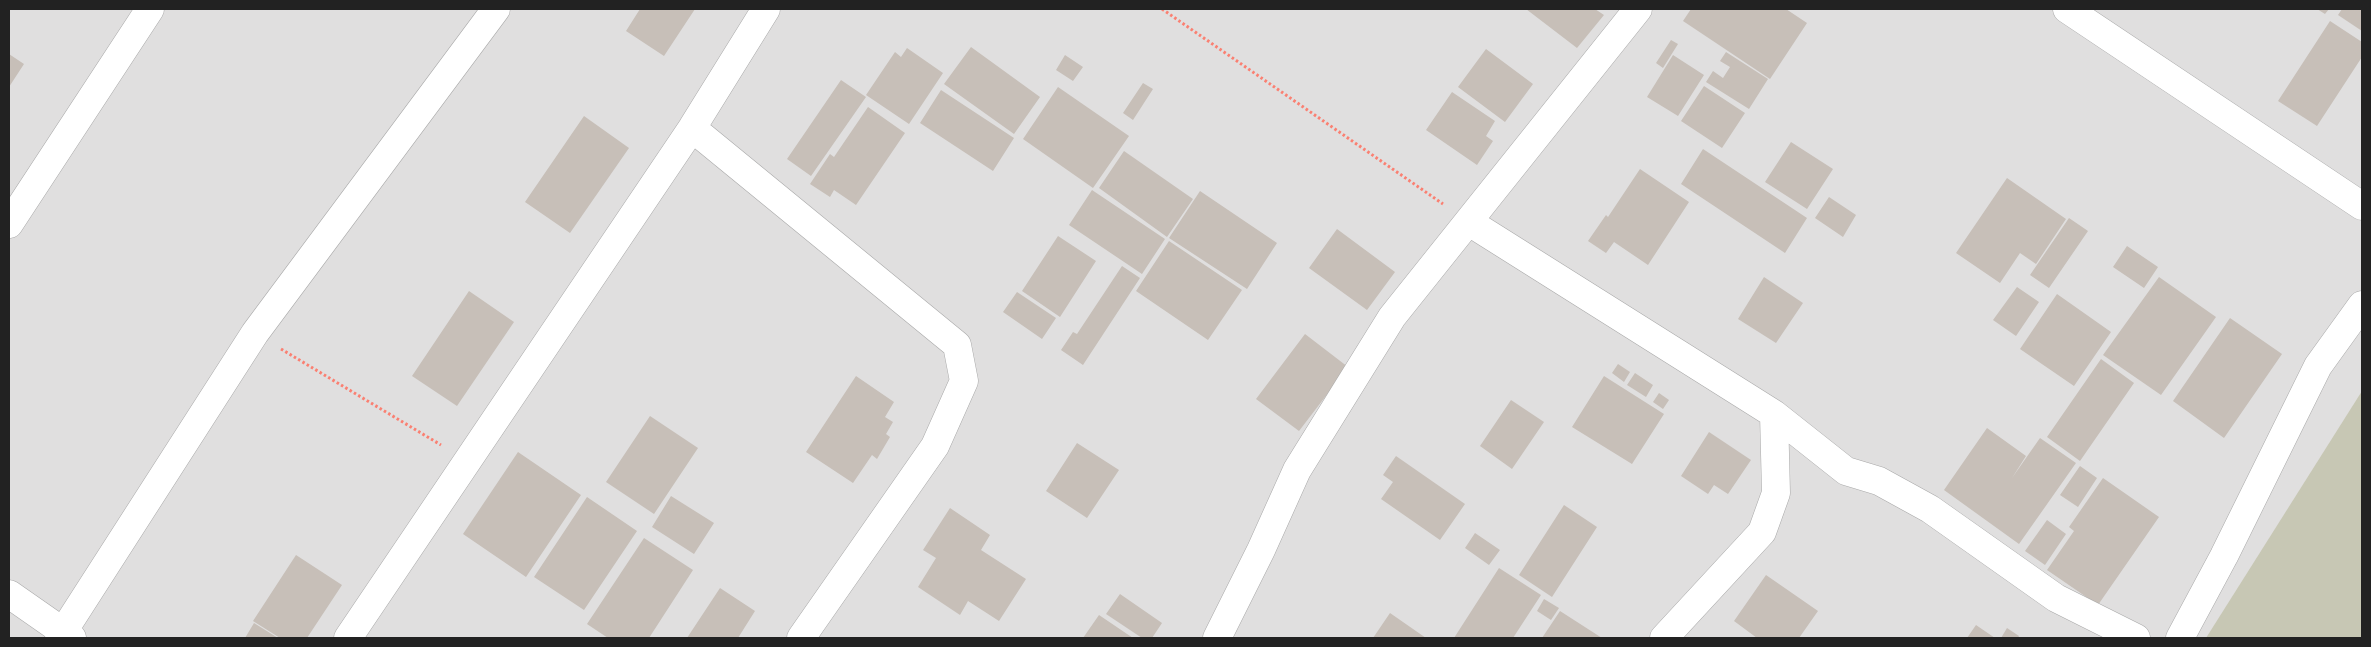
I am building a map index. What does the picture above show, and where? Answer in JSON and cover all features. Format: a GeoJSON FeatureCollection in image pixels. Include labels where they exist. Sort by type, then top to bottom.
{"type":"FeatureCollection","features":[{"type":"Feature","properties":{"kind":"street"},"geometry":{"type":"LineString","coordinates":[[9,224],[150,9]]}},
{"type":"Feature","properties":{"kind":"street"},"geometry":{"type":"LineString","coordinates":[[9,594],[64,636],[255,333],[495,9]]}},
{"type":"Feature","properties":{"kind":"street"},"geometry":{"type":"LineString","coordinates":[[348,638],[692,128],[766,9]]}},
{"type":"Feature","properties":{"kind":"street"},"geometry":{"type":"LineString","coordinates":[[1217,638],[1261,550],[1297,470],[1392,317],[1638,9]]}},
{"type":"Feature","properties":{"kind":"street"},"geometry":{"type":"LineString","coordinates":[[2067,9],[2362,206]]}},
{"type":"Feature","properties":{"kind":"street"},"geometry":{"type":"LineString","coordinates":[[692,128],[956,345],[962,372],[964,382],[935,446],[801,638]]}},
{"type":"Feature","properties":{"kind":"street"},"geometry":{"type":"LineString","coordinates":[[1469,222],[1774,414],[1846,472],[1879,481],[1930,509],[2056,598],[2136,638]]}},
{"type":"Feature","properties":{"kind":"street"},"geometry":{"type":"LineString","coordinates":[[2180,638],[2224,556],[2318,366],[2362,305]]}},
{"type":"Feature","properties":{"kind":"street"},"geometry":{"type":"LineString","coordinates":[[1664,638],[1762,532],[1776,493],[1774,414]]}},
{"type":"Feature","properties":{"kind":"path"},"geometry":{"type":"LineString","coordinates":[[1162,9],[1469,222]]}},
{"type":"Feature","properties":{"kind":"path"},"geometry":{"type":"LineString","coordinates":[[255,333],[466,461]]}},
{"type":"Feature","properties":{"kind":"shaded area"},"geometry":{"type":"Polygon","coordinates":[[[9,9],[2362,9],[2362,638],[9,638],[9,9]]]}},
{"type":"Feature","properties":{"kind":"shaded area"},"geometry":{"type":"Polygon","coordinates":[[[2362,391],[2362,638],[2206,638],[2362,391]]]}},
{"type":"Feature","properties":{"kind":"building"},"geometry":{"type":"Polygon","coordinates":[[[640,9],[695,9],[664,56],[626,31],[640,9]]]}},
{"type":"Feature","properties":{"kind":"building"},"geometry":{"type":"Polygon","coordinates":[[[1526,9],[1595,9],[1604,15],[1577,48],[1526,9]]]}},
{"type":"Feature","properties":{"kind":"building"},"geometry":{"type":"Polygon","coordinates":[[[1691,9],[1786,9],[1807,23],[1770,79],[1683,21],[1691,9]]]}},
{"type":"Feature","properties":{"kind":"building"},"geometry":{"type":"Polygon","coordinates":[[[2317,9],[2329,9],[2325,14],[2317,9]]]}},
{"type":"Feature","properties":{"kind":"building"},"geometry":{"type":"Polygon","coordinates":[[[2342,9],[2362,9],[2362,31],[2338,15],[2342,9]]]}},
{"type":"Feature","properties":{"kind":"building"},"geometry":{"type":"Polygon","coordinates":[[[2330,21],[2362,42],[2362,57],[2317,126],[2278,101],[2330,21]]]}},
{"type":"Feature","properties":{"kind":"building"},"geometry":{"type":"Polygon","coordinates":[[[1671,40],[1678,44],[1663,68],[1656,63],[1671,40]]]}},
{"type":"Feature","properties":{"kind":"building"},"geometry":{"type":"Polygon","coordinates":[[[971,47],[1040,97],[1014,134],[944,84],[971,47]]]}},
{"type":"Feature","properties":{"kind":"building"},"geometry":{"type":"Polygon","coordinates":[[[907,48],[943,73],[909,124],[866,95],[895,52],[901,57],[907,48]]]}},
{"type":"Feature","properties":{"kind":"building"},"geometry":{"type":"Polygon","coordinates":[[[1486,49],[1533,84],[1505,122],[1458,87],[1486,49]]]}},
{"type":"Feature","properties":{"kind":"building"},"geometry":{"type":"Polygon","coordinates":[[[1726,52],[1768,79],[1749,109],[1706,82],[1713,71],[1723,78],[1730,67],[1720,61],[1726,52]]]}},
{"type":"Feature","properties":{"kind":"building"},"geometry":{"type":"Polygon","coordinates":[[[9,54],[24,64],[9,87],[9,54]]]}},
{"type":"Feature","properties":{"kind":"building"},"geometry":{"type":"Polygon","coordinates":[[[1065,55],[1083,67],[1073,81],[1056,70],[1065,55]]]}},
{"type":"Feature","properties":{"kind":"building"},"geometry":{"type":"Polygon","coordinates":[[[1673,55],[1704,75],[1678,116],[1647,97],[1673,55]]]}},
{"type":"Feature","properties":{"kind":"building"},"geometry":{"type":"Polygon","coordinates":[[[841,80],[866,97],[811,176],[787,159],[841,80]]]}},
{"type":"Feature","properties":{"kind":"building"},"geometry":{"type":"Polygon","coordinates":[[[1143,83],[1153,89],[1133,120],[1123,113],[1143,83]]]}},
{"type":"Feature","properties":{"kind":"building"},"geometry":{"type":"Polygon","coordinates":[[[1704,86],[1745,113],[1722,148],[1681,121],[1704,86]]]}},
{"type":"Feature","properties":{"kind":"building"},"geometry":{"type":"Polygon","coordinates":[[[1058,87],[1129,136],[1093,188],[1023,139],[1058,87]]]}},
{"type":"Feature","properties":{"kind":"building"},"geometry":{"type":"Polygon","coordinates":[[[941,90],[1014,138],[993,171],[920,123],[941,90]]]}},
{"type":"Feature","properties":{"kind":"building"},"geometry":{"type":"Polygon","coordinates":[[[1452,92],[1495,121],[1486,136],[1493,141],[1477,165],[1426,130],[1452,92]]]}},
{"type":"Feature","properties":{"kind":"building"},"geometry":{"type":"Polygon","coordinates":[[[868,107],[905,133],[856,205],[834,190],[830,197],[810,184],[830,154],[834,157],[868,107]]]}},
{"type":"Feature","properties":{"kind":"building"},"geometry":{"type":"Polygon","coordinates":[[[584,116],[629,148],[570,233],[525,202],[584,116]]]}},
{"type":"Feature","properties":{"kind":"building"},"geometry":{"type":"Polygon","coordinates":[[[1791,142],[1833,169],[1807,209],[1765,182],[1791,142]]]}},
{"type":"Feature","properties":{"kind":"building"},"geometry":{"type":"Polygon","coordinates":[[[1703,149],[1807,218],[1785,253],[1681,184],[1703,149]]]}},
{"type":"Feature","properties":{"kind":"building"},"geometry":{"type":"Polygon","coordinates":[[[1124,151],[1193,199],[1167,237],[1099,188],[1124,151]]]}},
{"type":"Feature","properties":{"kind":"building"},"geometry":{"type":"Polygon","coordinates":[[[1640,169],[1689,202],[1648,265],[1614,242],[1606,253],[1588,241],[1606,215],[1608,217],[1640,169]]]}},
{"type":"Feature","properties":{"kind":"building"},"geometry":{"type":"Polygon","coordinates":[[[2007,178],[2066,219],[2036,264],[2020,253],[2000,283],[1956,253],[2007,178]]]}},
{"type":"Feature","properties":{"kind":"building"},"geometry":{"type":"Polygon","coordinates":[[[1092,190],[1165,239],[1142,274],[1069,225],[1092,190]]]}},
{"type":"Feature","properties":{"kind":"building"},"geometry":{"type":"Polygon","coordinates":[[[1200,191],[1277,243],[1247,289],[1169,238],[1200,191]]]}},
{"type":"Feature","properties":{"kind":"building"},"geometry":{"type":"Polygon","coordinates":[[[1829,197],[1856,215],[1843,237],[1815,218],[1829,197]]]}},
{"type":"Feature","properties":{"kind":"building"},"geometry":{"type":"Polygon","coordinates":[[[2069,218],[2088,231],[2049,288],[2030,275],[2069,218]]]}},
{"type":"Feature","properties":{"kind":"building"},"geometry":{"type":"Polygon","coordinates":[[[1337,229],[1395,272],[1367,310],[1309,268],[1337,229]]]}},
{"type":"Feature","properties":{"kind":"building"},"geometry":{"type":"Polygon","coordinates":[[[1058,236],[1096,261],[1060,317],[1022,291],[1058,236]]]}},
{"type":"Feature","properties":{"kind":"building"},"geometry":{"type":"Polygon","coordinates":[[[1169,241],[1242,290],[1208,340],[1136,291],[1169,241]]]}},
{"type":"Feature","properties":{"kind":"building"},"geometry":{"type":"Polygon","coordinates":[[[2127,246],[2158,267],[2144,288],[2113,267],[2127,246]]]}},
{"type":"Feature","properties":{"kind":"building"},"geometry":{"type":"Polygon","coordinates":[[[1122,266],[1140,278],[1083,365],[1061,350],[1073,332],[1077,334],[1122,266]]]}},
{"type":"Feature","properties":{"kind":"building"},"geometry":{"type":"Polygon","coordinates":[[[1764,277],[1803,303],[1776,343],[1738,319],[1764,277]]]}},
{"type":"Feature","properties":{"kind":"building"},"geometry":{"type":"Polygon","coordinates":[[[2159,277],[2216,317],[2161,395],[2103,355],[2159,277]]]}},
{"type":"Feature","properties":{"kind":"building"},"geometry":{"type":"Polygon","coordinates":[[[2017,287],[2039,302],[2016,336],[1993,320],[2017,287]]]}},
{"type":"Feature","properties":{"kind":"building"},"geometry":{"type":"Polygon","coordinates":[[[469,291],[514,322],[457,406],[412,376],[469,291]]]}},
{"type":"Feature","properties":{"kind":"building"},"geometry":{"type":"Polygon","coordinates":[[[1017,292],[1056,318],[1042,339],[1003,312],[1017,292]]]}},
{"type":"Feature","properties":{"kind":"building"},"geometry":{"type":"Polygon","coordinates":[[[2057,294],[2111,332],[2074,386],[2020,349],[2057,294]]]}},
{"type":"Feature","properties":{"kind":"building"},"geometry":{"type":"Polygon","coordinates":[[[2230,318],[2282,354],[2224,438],[2173,401],[2230,318]]]}},
{"type":"Feature","properties":{"kind":"building"},"geometry":{"type":"Polygon","coordinates":[[[1305,334],[1348,367],[1299,431],[1256,399],[1305,334]]]}},
{"type":"Feature","properties":{"kind":"building"},"geometry":{"type":"Polygon","coordinates":[[[2101,359],[2134,383],[2080,461],[2047,437],[2101,359]]]}},
{"type":"Feature","properties":{"kind":"building"},"geometry":{"type":"Polygon","coordinates":[[[1618,364],[1630,372],[1624,382],[1612,373],[1618,364]]]}},
{"type":"Feature","properties":{"kind":"building"},"geometry":{"type":"Polygon","coordinates":[[[1635,373],[1653,385],[1646,397],[1627,385],[1635,373]]]}},
{"type":"Feature","properties":{"kind":"building"},"geometry":{"type":"Polygon","coordinates":[[[856,376],[894,402],[885,417],[893,422],[886,434],[890,437],[877,459],[872,455],[853,483],[806,452],[856,376]]]}},
{"type":"Feature","properties":{"kind":"building"},"geometry":{"type":"Polygon","coordinates":[[[1604,376],[1664,414],[1632,464],[1572,427],[1604,376]]]}},
{"type":"Feature","properties":{"kind":"building"},"geometry":{"type":"Polygon","coordinates":[[[1659,393],[1669,400],[1663,409],[1653,402],[1659,393]]]}},
{"type":"Feature","properties":{"kind":"building"},"geometry":{"type":"Polygon","coordinates":[[[1511,400],[1544,422],[1512,469],[1480,446],[1511,400]]]}},
{"type":"Feature","properties":{"kind":"building"},"geometry":{"type":"Polygon","coordinates":[[[650,416],[698,448],[654,514],[606,482],[650,416]]]}},
{"type":"Feature","properties":{"kind":"building"},"geometry":{"type":"Polygon","coordinates":[[[1987,428],[2026,456],[2012,478],[2040,438],[2076,463],[2019,544],[1944,490],[1987,428]]]}},
{"type":"Feature","properties":{"kind":"building"},"geometry":{"type":"Polygon","coordinates":[[[1709,432],[1751,460],[1728,494],[1714,485],[1708,494],[1681,476],[1709,432]]]}},
{"type":"Feature","properties":{"kind":"building"},"geometry":{"type":"Polygon","coordinates":[[[1077,443],[1119,470],[1087,518],[1046,491],[1077,443]]]}},
{"type":"Feature","properties":{"kind":"building"},"geometry":{"type":"Polygon","coordinates":[[[518,452],[581,495],[526,577],[463,534],[518,452]]]}},
{"type":"Feature","properties":{"kind":"building"},"geometry":{"type":"Polygon","coordinates":[[[1396,456],[1465,504],[1440,540],[1381,499],[1393,482],[1383,475],[1396,456]]]}},
{"type":"Feature","properties":{"kind":"building"},"geometry":{"type":"Polygon","coordinates":[[[2080,466],[2097,478],[2078,507],[2060,495],[2080,466]]]}},
{"type":"Feature","properties":{"kind":"building"},"geometry":{"type":"Polygon","coordinates":[[[2103,478],[2159,517],[2098,605],[2047,570],[2074,531],[2069,527],[2103,478]]]}},
{"type":"Feature","properties":{"kind":"building"},"geometry":{"type":"Polygon","coordinates":[[[671,496],[714,523],[694,554],[652,527],[671,496]]]}},
{"type":"Feature","properties":{"kind":"building"},"geometry":{"type":"Polygon","coordinates":[[[587,497],[637,531],[584,610],[534,577],[587,497]]]}},
{"type":"Feature","properties":{"kind":"building"},"geometry":{"type":"Polygon","coordinates":[[[1564,505],[1597,527],[1552,597],[1519,575],[1564,505]]]}},
{"type":"Feature","properties":{"kind":"building"},"geometry":{"type":"Polygon","coordinates":[[[950,508],[990,535],[981,550],[1026,579],[999,621],[968,601],[960,615],[918,587],[936,558],[923,550],[950,508]]]}},
{"type":"Feature","properties":{"kind":"building"},"geometry":{"type":"Polygon","coordinates":[[[2047,520],[2066,534],[2045,565],[2025,551],[2047,520]]]}},
{"type":"Feature","properties":{"kind":"building"},"geometry":{"type":"Polygon","coordinates":[[[1475,533],[1500,550],[1489,565],[1465,548],[1475,533]]]}},
{"type":"Feature","properties":{"kind":"building"},"geometry":{"type":"Polygon","coordinates":[[[644,538],[693,570],[649,638],[608,638],[587,624],[644,538]]]}},
{"type":"Feature","properties":{"kind":"building"},"geometry":{"type":"Polygon","coordinates":[[[296,555],[342,585],[307,638],[280,638],[253,621],[296,555]]]}},
{"type":"Feature","properties":{"kind":"building"},"geometry":{"type":"Polygon","coordinates":[[[1499,568],[1541,595],[1513,638],[1454,638],[1499,568]]]}},
{"type":"Feature","properties":{"kind":"building"},"geometry":{"type":"Polygon","coordinates":[[[1766,575],[1818,611],[1799,638],[1757,638],[1734,621],[1766,575]]]}},
{"type":"Feature","properties":{"kind":"building"},"geometry":{"type":"Polygon","coordinates":[[[720,588],[755,611],[738,638],[687,638],[720,588]]]}},
{"type":"Feature","properties":{"kind":"building"},"geometry":{"type":"Polygon","coordinates":[[[1120,594],[1162,623],[1152,638],[1142,638],[1106,614],[1120,594]]]}},
{"type":"Feature","properties":{"kind":"building"},"geometry":{"type":"Polygon","coordinates":[[[1544,599],[1559,608],[1551,620],[1537,611],[1544,599]]]}},
{"type":"Feature","properties":{"kind":"building"},"geometry":{"type":"Polygon","coordinates":[[[1560,611],[1602,638],[1542,638],[1560,611]]]}},
{"type":"Feature","properties":{"kind":"building"},"geometry":{"type":"Polygon","coordinates":[[[1390,613],[1426,638],[1373,638],[1390,613]]]}},
{"type":"Feature","properties":{"kind":"building"},"geometry":{"type":"Polygon","coordinates":[[[1099,615],[1133,638],[1083,638],[1099,615]]]}},
{"type":"Feature","properties":{"kind":"building"},"geometry":{"type":"Polygon","coordinates":[[[254,623],[278,638],[245,638],[254,623]]]}},
{"type":"Feature","properties":{"kind":"building"},"geometry":{"type":"Polygon","coordinates":[[[1976,625],[1995,638],[1967,638],[1976,625]]]}},
{"type":"Feature","properties":{"kind":"building"},"geometry":{"type":"Polygon","coordinates":[[[2007,628],[2019,636],[2018,638],[2001,638],[2007,628]]]}}]}
